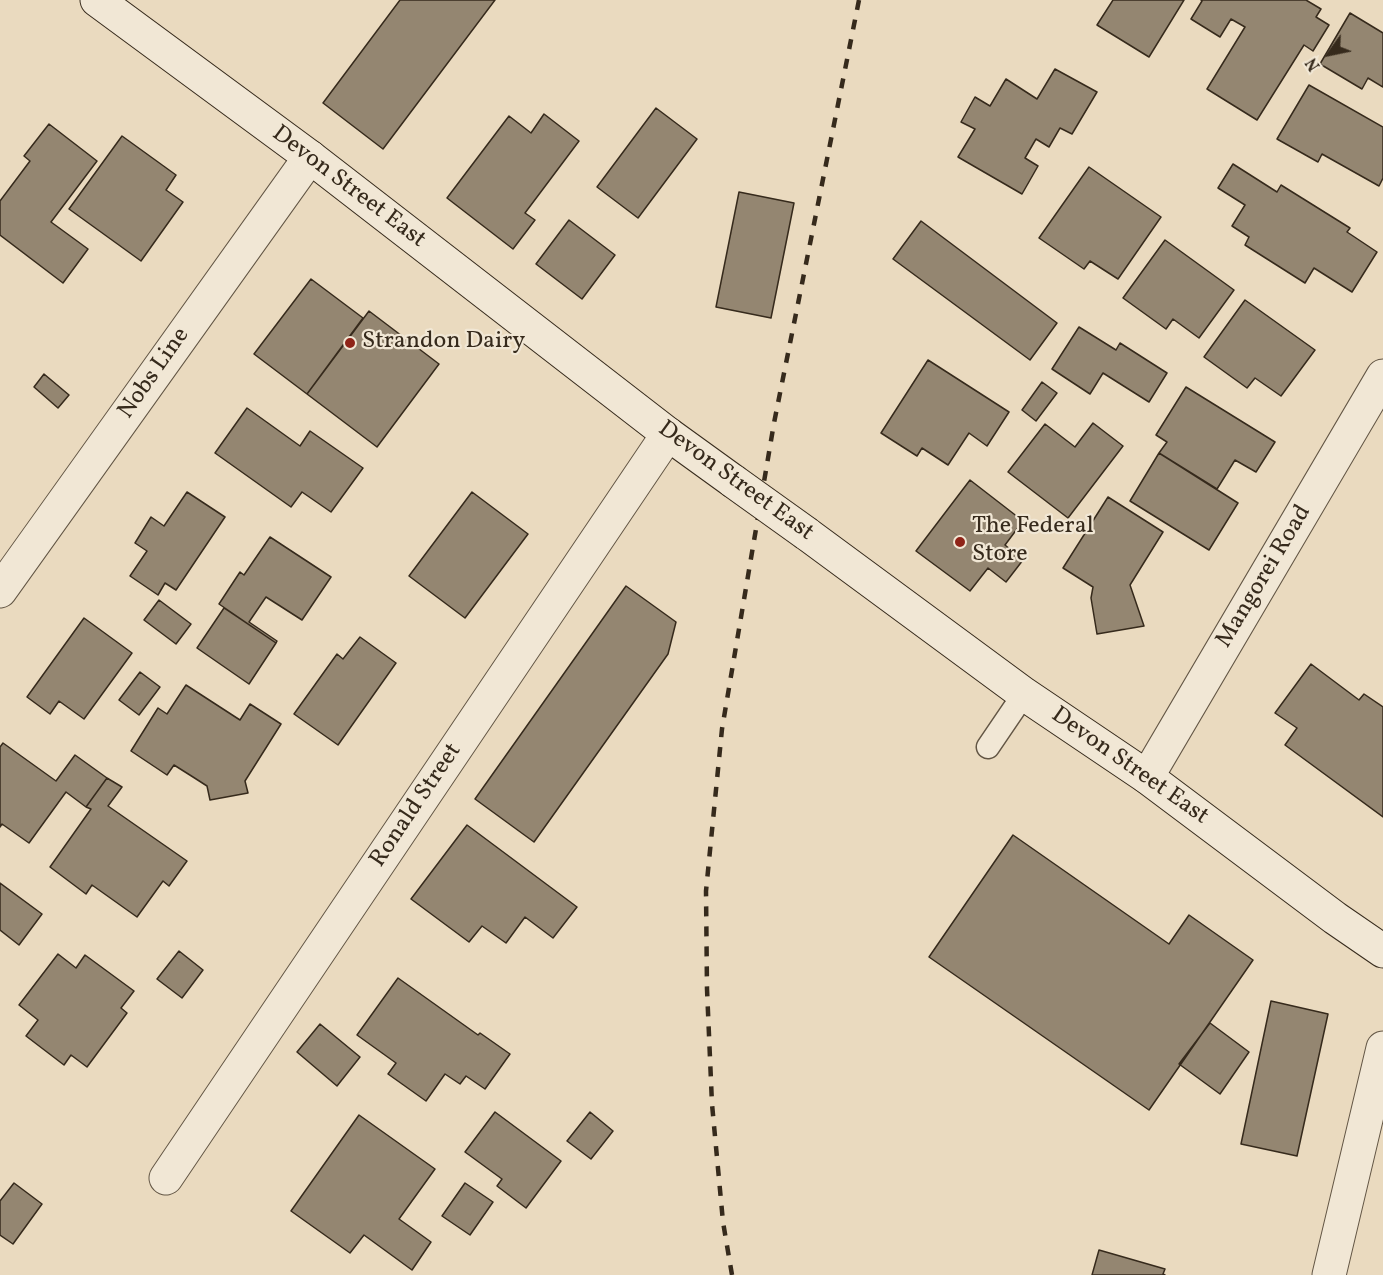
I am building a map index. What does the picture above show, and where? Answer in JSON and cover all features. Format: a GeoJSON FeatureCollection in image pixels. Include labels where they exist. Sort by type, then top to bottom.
{"type":"FeatureCollection","features":[{"type":"Feature","properties":{"kind":"street","name":"Devon Street East"},"geometry":{"type":"LineString","coordinates":[[97,0],[310,157],[668,434],[1024,694],[1147,777],[1335,918],[1383,951]]}},
{"type":"Feature","properties":{"kind":"street","name":"Nobs Line"},"geometry":{"type":"LineString","coordinates":[[0,591],[310,157]]}},
{"type":"Feature","properties":{"kind":"street","name":"Mangorei Road"},"geometry":{"type":"LineString","coordinates":[[1147,777],[1383,376]]}},
{"type":"Feature","properties":{"kind":"street","name":"Ronald Street"},"geometry":{"type":"LineString","coordinates":[[166,1178],[668,434]]}},
{"type":"Feature","properties":{"kind":"street"},"geometry":{"type":"LineString","coordinates":[[1329,1275],[1383,1048]]}},
{"type":"Feature","properties":{"kind":"lane"},"geometry":{"type":"LineString","coordinates":[[988,747],[1024,694]]}},
{"type":"Feature","properties":{"kind":"building"},"geometry":{"type":"Polygon","coordinates":[[[400,0],[495,0],[383,149],[323,103],[400,0]]]}},
{"type":"Feature","properties":{"kind":"building"},"geometry":{"type":"Polygon","coordinates":[[[1113,0],[1184,0],[1149,57],[1097,25],[1113,0]]]}},
{"type":"Feature","properties":{"kind":"building"},"geometry":{"type":"Polygon","coordinates":[[[1201,0],[1306,0],[1321,9],[1316,17],[1329,25],[1313,51],[1304,45],[1257,120],[1207,89],[1245,27],[1231,19],[1220,37],[1191,19],[1201,0]]]}},
{"type":"Feature","properties":{"kind":"building"},"geometry":{"type":"Polygon","coordinates":[[[1350,13],[1383,33],[1383,87],[1368,78],[1362,89],[1320,64],[1350,13]]]}},
{"type":"Feature","properties":{"kind":"building"},"geometry":{"type":"Polygon","coordinates":[[[1055,69],[1097,92],[1072,134],[1060,128],[1049,147],[1036,139],[1025,158],[1038,166],[1022,194],[958,157],[975,129],[961,122],[975,97],[990,106],[1006,79],[1037,99],[1055,69]]]}},
{"type":"Feature","properties":{"kind":"building"},"geometry":{"type":"Polygon","coordinates":[[[1309,85],[1383,127],[1383,178],[1379,186],[1322,154],[1318,162],[1277,139],[1309,85]]]}},
{"type":"Feature","properties":{"kind":"building"},"geometry":{"type":"Polygon","coordinates":[[[656,108],[697,139],[638,218],[597,187],[656,108]]]}},
{"type":"Feature","properties":{"kind":"building"},"geometry":{"type":"Polygon","coordinates":[[[544,114],[579,141],[525,213],[535,220],[513,249],[447,198],[509,116],[531,133],[544,114]]]}},
{"type":"Feature","properties":{"kind":"building"},"geometry":{"type":"Polygon","coordinates":[[[49,124],[97,161],[51,222],[88,249],[63,283],[0,235],[0,201],[30,161],[24,156],[49,124]]]}},
{"type":"Feature","properties":{"kind":"building"},"geometry":{"type":"Polygon","coordinates":[[[122,136],[176,175],[166,190],[183,202],[141,261],[69,209],[122,136]]]}},
{"type":"Feature","properties":{"kind":"building"},"geometry":{"type":"Polygon","coordinates":[[[1233,164],[1277,192],[1281,185],[1350,228],[1347,232],[1377,252],[1352,292],[1314,268],[1305,283],[1245,245],[1249,237],[1232,226],[1245,205],[1218,188],[1233,164]]]}},
{"type":"Feature","properties":{"kind":"building"},"geometry":{"type":"Polygon","coordinates":[[[1089,167],[1161,217],[1118,279],[1090,261],[1084,269],[1039,238],[1089,167]]]}},
{"type":"Feature","properties":{"kind":"building"},"geometry":{"type":"Polygon","coordinates":[[[739,192],[794,203],[771,318],[716,307],[739,192]]]}},
{"type":"Feature","properties":{"kind":"building"},"geometry":{"type":"Polygon","coordinates":[[[569,220],[615,255],[582,299],[536,264],[569,220]]]}},
{"type":"Feature","properties":{"kind":"building"},"geometry":{"type":"Polygon","coordinates":[[[921,221],[1057,323],[1030,360],[893,259],[921,221]]]}},
{"type":"Feature","properties":{"kind":"building"},"geometry":{"type":"Polygon","coordinates":[[[1165,240],[1234,290],[1199,338],[1173,319],[1166,329],[1123,298],[1165,240]]]}},
{"type":"Feature","properties":{"kind":"building"},"geometry":{"type":"Polygon","coordinates":[[[311,279],[363,318],[307,394],[254,354],[311,279]]]}},
{"type":"Feature","properties":{"kind":"building"},"geometry":{"type":"Polygon","coordinates":[[[1245,300],[1315,350],[1281,396],[1255,378],[1247,388],[1204,357],[1245,300]]]}},
{"type":"Feature","properties":{"kind":"building"},"geometry":{"type":"Polygon","coordinates":[[[369,311],[439,364],[377,447],[307,394],[369,311]]]}},
{"type":"Feature","properties":{"kind":"building"},"geometry":{"type":"Polygon","coordinates":[[[1079,327],[1116,350],[1120,343],[1167,373],[1149,402],[1103,373],[1090,394],[1052,369],[1079,327]]]}},
{"type":"Feature","properties":{"kind":"building"},"geometry":{"type":"Polygon","coordinates":[[[928,360],[1009,412],[987,446],[969,433],[948,465],[922,448],[917,456],[881,433],[928,360]]]}},
{"type":"Feature","properties":{"kind":"building"},"geometry":{"type":"Polygon","coordinates":[[[44,374],[69,395],[58,408],[34,387],[44,374]]]}},
{"type":"Feature","properties":{"kind":"building"},"geometry":{"type":"Polygon","coordinates":[[[1042,382],[1057,393],[1036,421],[1022,410],[1042,382]]]}},
{"type":"Feature","properties":{"kind":"building"},"geometry":{"type":"Polygon","coordinates":[[[1186,387],[1275,442],[1256,472],[1235,460],[1217,489],[1159,453],[1167,442],[1156,435],[1186,387]]]}},
{"type":"Feature","properties":{"kind":"building"},"geometry":{"type":"Polygon","coordinates":[[[247,408],[300,446],[310,431],[363,468],[331,512],[302,492],[291,507],[215,453],[247,408]]]}},
{"type":"Feature","properties":{"kind":"building"},"geometry":{"type":"Polygon","coordinates":[[[1093,423],[1123,446],[1068,518],[1008,472],[1045,424],[1075,447],[1093,423]]]}},
{"type":"Feature","properties":{"kind":"building"},"geometry":{"type":"Polygon","coordinates":[[[1159,453],[1238,503],[1209,550],[1130,501],[1159,453]]]}},
{"type":"Feature","properties":{"kind":"building"},"geometry":{"type":"Polygon","coordinates":[[[970,480],[1023,521],[1005,545],[1023,560],[1006,582],[988,568],[970,591],[916,551],[970,480]]]}},
{"type":"Feature","properties":{"kind":"building"},"geometry":{"type":"Polygon","coordinates":[[[187,492],[225,517],[176,590],[165,583],[158,595],[130,576],[147,551],[135,543],[151,517],[164,526],[187,492]]]}},
{"type":"Feature","properties":{"kind":"building"},"geometry":{"type":"Polygon","coordinates":[[[472,492],[528,534],[465,618],[409,576],[472,492]]]}},
{"type":"Feature","properties":{"kind":"building"},"geometry":{"type":"Polygon","coordinates":[[[1108,497],[1163,532],[1130,585],[1144,626],[1097,634],[1091,598],[1093,587],[1063,568],[1108,497]]]}},
{"type":"Feature","properties":{"kind":"building"},"geometry":{"type":"Polygon","coordinates":[[[270,537],[331,577],[302,620],[266,597],[249,622],[277,641],[276,643],[219,604],[240,572],[244,575],[270,537]]]}},
{"type":"Feature","properties":{"kind":"building"},"geometry":{"type":"Polygon","coordinates":[[[626,586],[676,622],[668,654],[534,842],[475,799],[626,586]]]}},
{"type":"Feature","properties":{"kind":"building"},"geometry":{"type":"Polygon","coordinates":[[[159,600],[191,624],[176,644],[144,620],[159,600]]]}},
{"type":"Feature","properties":{"kind":"building"},"geometry":{"type":"Polygon","coordinates":[[[224,608],[276,643],[249,684],[197,648],[224,608]]]}},
{"type":"Feature","properties":{"kind":"building"},"geometry":{"type":"Polygon","coordinates":[[[84,618],[132,653],[84,719],[59,701],[50,714],[27,697],[84,618]]]}},
{"type":"Feature","properties":{"kind":"building"},"geometry":{"type":"Polygon","coordinates":[[[360,637],[396,663],[338,745],[294,714],[337,654],[343,659],[360,637]]]}},
{"type":"Feature","properties":{"kind":"building"},"geometry":{"type":"Polygon","coordinates":[[[1311,664],[1359,700],[1364,694],[1383,707],[1383,817],[1285,745],[1297,728],[1275,713],[1311,664]]]}},
{"type":"Feature","properties":{"kind":"building"},"geometry":{"type":"Polygon","coordinates":[[[140,672],[160,687],[139,715],[119,700],[140,672]]]}},
{"type":"Feature","properties":{"kind":"building"},"geometry":{"type":"Polygon","coordinates":[[[186,685],[240,720],[250,704],[281,724],[245,781],[248,793],[210,800],[207,786],[174,765],[167,775],[131,751],[158,708],[167,714],[186,685]]]}},
{"type":"Feature","properties":{"kind":"building"},"geometry":{"type":"Polygon","coordinates":[[[3,743],[56,781],[75,755],[107,778],[86,807],[66,792],[29,843],[2,824],[0,827],[0,747],[3,743]]]}},
{"type":"Feature","properties":{"kind":"building"},"geometry":{"type":"Polygon","coordinates":[[[107,778],[122,787],[108,806],[187,861],[169,886],[163,881],[137,917],[92,885],[86,894],[50,867],[91,809],[86,807],[107,778]]]}},
{"type":"Feature","properties":{"kind":"building"},"geometry":{"type":"Polygon","coordinates":[[[467,825],[577,907],[553,938],[525,917],[506,943],[482,926],[469,942],[411,899],[467,825]]]}},
{"type":"Feature","properties":{"kind":"building"},"geometry":{"type":"Polygon","coordinates":[[[1013,835],[1169,944],[1189,915],[1253,960],[1149,1110],[929,957],[1013,835]]]}},
{"type":"Feature","properties":{"kind":"building"},"geometry":{"type":"Polygon","coordinates":[[[0,883],[42,914],[19,945],[0,930],[0,883]]]}},
{"type":"Feature","properties":{"kind":"building"},"geometry":{"type":"Polygon","coordinates":[[[179,951],[203,970],[182,998],[157,979],[179,951]]]}},
{"type":"Feature","properties":{"kind":"building"},"geometry":{"type":"Polygon","coordinates":[[[58,954],[76,968],[85,955],[134,991],[121,1008],[127,1013],[87,1067],[71,1055],[64,1065],[26,1036],[38,1020],[19,1005],[58,954]]]}},
{"type":"Feature","properties":{"kind":"building"},"geometry":{"type":"Polygon","coordinates":[[[398,978],[478,1035],[480,1033],[510,1054],[485,1089],[466,1076],[460,1084],[445,1074],[426,1101],[388,1074],[396,1063],[357,1035],[398,978]]]}},
{"type":"Feature","properties":{"kind":"building"},"geometry":{"type":"Polygon","coordinates":[[[1271,1001],[1328,1014],[1297,1156],[1241,1144],[1271,1001]]]}},
{"type":"Feature","properties":{"kind":"building"},"geometry":{"type":"Polygon","coordinates":[[[1210,1023],[1249,1052],[1220,1094],[1179,1064],[1210,1023]]]}},
{"type":"Feature","properties":{"kind":"building"},"geometry":{"type":"Polygon","coordinates":[[[320,1024],[360,1057],[337,1086],[297,1052],[320,1024]]]}},
{"type":"Feature","properties":{"kind":"building"},"geometry":{"type":"Polygon","coordinates":[[[495,1112],[561,1161],[526,1208],[497,1186],[502,1179],[465,1152],[495,1112]]]}},
{"type":"Feature","properties":{"kind":"building"},"geometry":{"type":"Polygon","coordinates":[[[590,1112],[613,1131],[591,1159],[567,1141],[590,1112]]]}},
{"type":"Feature","properties":{"kind":"building"},"geometry":{"type":"Polygon","coordinates":[[[359,1115],[435,1169],[399,1219],[431,1242],[412,1270],[364,1235],[350,1253],[291,1211],[359,1115]]]}},
{"type":"Feature","properties":{"kind":"building"},"geometry":{"type":"Polygon","coordinates":[[[14,1183],[42,1204],[13,1244],[0,1235],[0,1201],[14,1183]]]}},
{"type":"Feature","properties":{"kind":"building"},"geometry":{"type":"Polygon","coordinates":[[[465,1183],[493,1202],[470,1235],[442,1216],[465,1183]]]}},
{"type":"Feature","properties":{"kind":"building"},"geometry":{"type":"Polygon","coordinates":[[[1099,1250],[1165,1269],[1163,1274],[1165,1275],[1092,1275],[1099,1250]]]}},
{"type":"Feature","properties":{"kind":"railway"},"geometry":{"type":"LineString","coordinates":[[732,1275],[723,1222],[712,1104],[707,989],[706,891],[722,729],[774,423],[859,0]]}},
{"type":"Feature","properties":{"kind":"place","name":"Strandon Dairy"},"geometry":{"type":"Point","coordinates":[350,343]}},
{"type":"Feature","properties":{"kind":"place","name":"The Federal Store"},"geometry":{"type":"Point","coordinates":[960,542]}}]}
